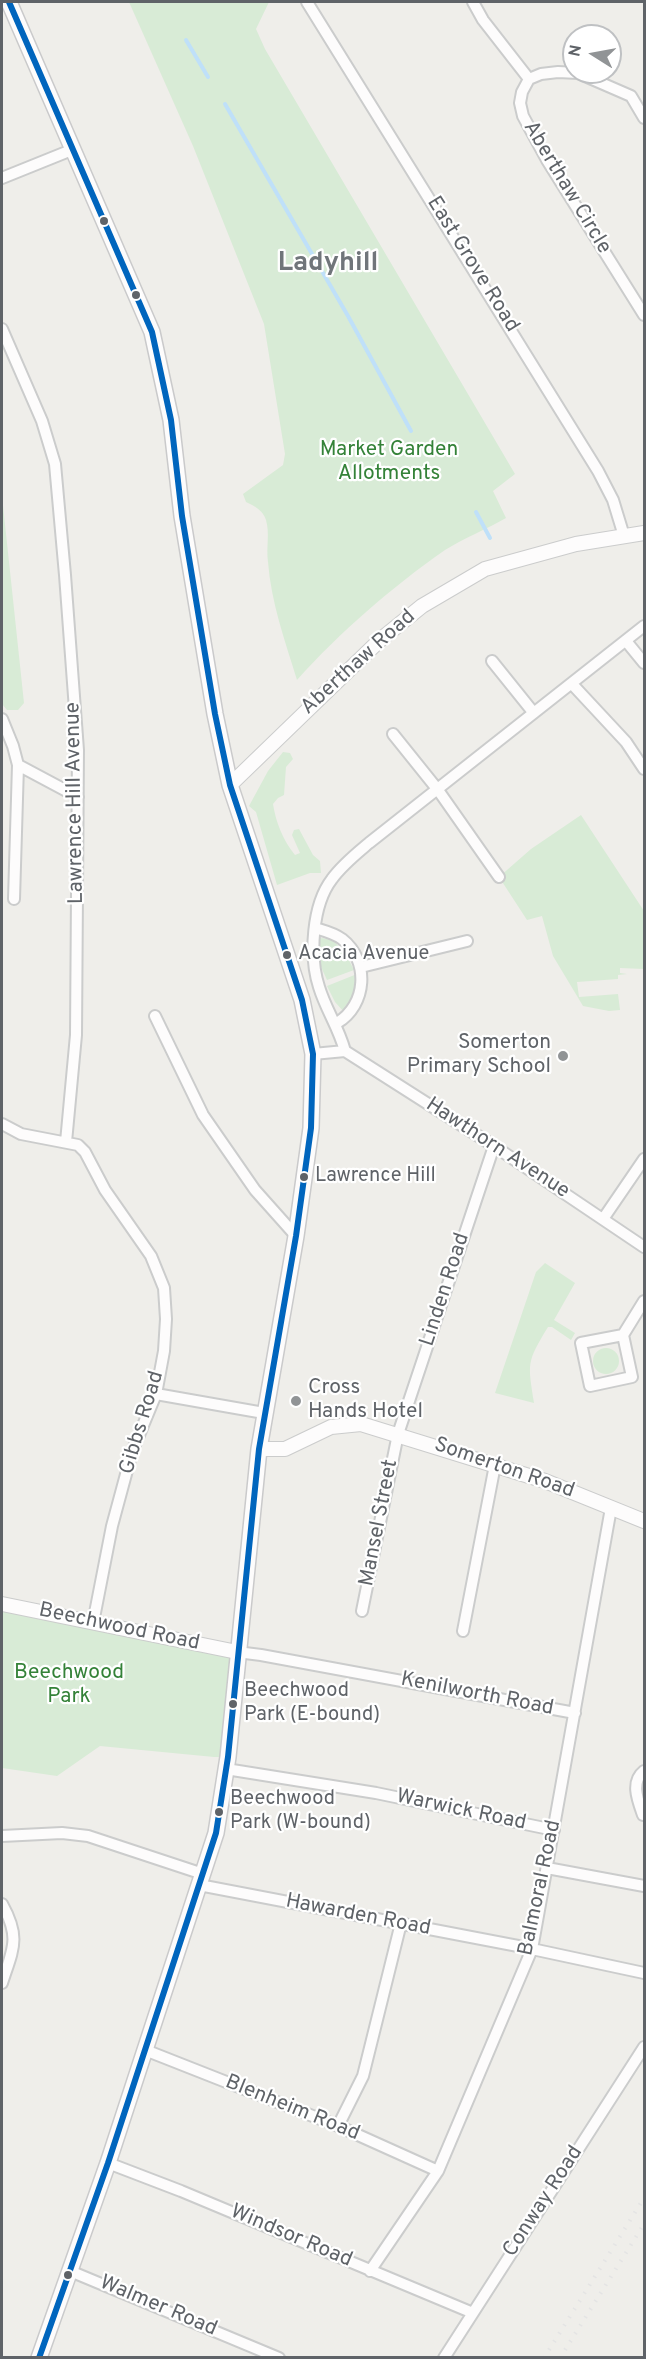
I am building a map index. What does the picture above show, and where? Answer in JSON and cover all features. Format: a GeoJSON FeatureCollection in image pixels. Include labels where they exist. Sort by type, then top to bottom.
{"type":"FeatureCollection","features":[{"type":"Feature","properties":{"kind":"main road"},"geometry":{"type":"LineString","coordinates":[[9,2],[152,332],[171,420],[184,524],[215,714],[230,785],[302,1000],[313,1054],[311,1128],[296,1236],[259,1449],[226,1768],[216,1833],[108,2163],[39,2358]]}},
{"type":"Feature","properties":{"kind":"street","name":"East Grove Road"},"geometry":{"type":"LineString","coordinates":[[307,2],[598,471],[613,500],[624,536]]}},
{"type":"Feature","properties":{"kind":"street"},"geometry":{"type":"LineString","coordinates":[[473,2],[483,20],[529,79],[541,74],[578,73],[631,96],[645,118]]}},
{"type":"Feature","properties":{"kind":"street","name":"Aberthaw Circle"},"geometry":{"type":"LineString","coordinates":[[529,79],[522,92],[520,103],[522,116],[547,160],[645,315]]}},
{"type":"Feature","properties":{"kind":"street"},"geometry":{"type":"LineString","coordinates":[[2,178],[74,149]]}},
{"type":"Feature","properties":{"kind":"street","name":"Lawrence Hill Avenue"},"geometry":{"type":"LineString","coordinates":[[2,329],[42,421],[55,464],[78,750],[76,1035],[66,1142]]}},
{"type":"Feature","properties":{"kind":"street","name":"Aberthaw Road"},"geometry":{"type":"LineString","coordinates":[[230,785],[380,640],[422,606],[485,568],[576,544],[645,532]]}},
{"type":"Feature","properties":{"kind":"street"},"geometry":{"type":"LineString","coordinates":[[313,1054],[345,1051],[337,1023],[324,1001],[315,976],[313,962],[315,928],[322,900],[332,879],[369,843],[645,626]]}},
{"type":"Feature","properties":{"kind":"street"},"geometry":{"type":"LineString","coordinates":[[626,641],[645,663]]}},
{"type":"Feature","properties":{"kind":"street"},"geometry":{"type":"LineString","coordinates":[[492,661],[533,712]]}},
{"type":"Feature","properties":{"kind":"street"},"geometry":{"type":"LineString","coordinates":[[572,684],[626,742],[645,769]]}},
{"type":"Feature","properties":{"kind":"street"},"geometry":{"type":"LineString","coordinates":[[2,719],[18,765],[14,899]]}},
{"type":"Feature","properties":{"kind":"street"},"geometry":{"type":"LineString","coordinates":[[393,734],[438,790],[499,877]]}},
{"type":"Feature","properties":{"kind":"street"},"geometry":{"type":"LineString","coordinates":[[18,765],[78,798]]}},
{"type":"Feature","properties":{"kind":"street"},"geometry":{"type":"LineString","coordinates":[[315,928],[341,938],[356,955],[361,967],[360,992],[356,1005],[337,1023]]}},
{"type":"Feature","properties":{"kind":"street"},"geometry":{"type":"LineString","coordinates":[[361,967],[467,941]]}},
{"type":"Feature","properties":{"kind":"street"},"geometry":{"type":"LineString","coordinates":[[155,1016],[203,1115],[255,1190],[296,1236]]}},
{"type":"Feature","properties":{"kind":"street","name":"Hawthorn Avenue"},"geometry":{"type":"LineString","coordinates":[[345,1051],[494,1146],[645,1247]]}},
{"type":"Feature","properties":{"kind":"street","name":"Gibbs Road"},"geometry":{"type":"LineString","coordinates":[[2,1124],[21,1134],[78,1145],[86,1152],[105,1190],[151,1257],[164,1288],[166,1319],[164,1351],[156,1394],[132,1452],[112,1526],[93,1623]]}},
{"type":"Feature","properties":{"kind":"street","name":"Linden Road"},"geometry":{"type":"LineString","coordinates":[[398,1434],[494,1146]]}},
{"type":"Feature","properties":{"kind":"street"},"geometry":{"type":"LineString","coordinates":[[603,1219],[645,1159]]}},
{"type":"Feature","properties":{"kind":"street"},"geometry":{"type":"LineString","coordinates":[[623,1335],[581,1343],[590,1386],[632,1377],[623,1335],[645,1301]]}},
{"type":"Feature","properties":{"kind":"street"},"geometry":{"type":"LineString","coordinates":[[156,1394],[264,1413]]}},
{"type":"Feature","properties":{"kind":"street","name":"Somerton Road"},"geometry":{"type":"LineString","coordinates":[[259,1449],[285,1449],[331,1427],[361,1424],[545,1481],[645,1521]]}},
{"type":"Feature","properties":{"kind":"street","name":"Mansel Street"},"geometry":{"type":"LineString","coordinates":[[362,1611],[398,1434]]}},
{"type":"Feature","properties":{"kind":"street"},"geometry":{"type":"LineString","coordinates":[[463,1631],[495,1465]]}},
{"type":"Feature","properties":{"kind":"street","name":"Balmoral Road"},"geometry":{"type":"LineString","coordinates":[[370,2271],[438,2171],[532,1949],[611,1508]]}},
{"type":"Feature","properties":{"kind":"street","name":"Beechwood Road"},"geometry":{"type":"LineString","coordinates":[[2,1604],[237,1652]]}},
{"type":"Feature","properties":{"kind":"street","name":"Kenilworth Road"},"geometry":{"type":"LineString","coordinates":[[237,1652],[261,1654],[575,1713]]}},
{"type":"Feature","properties":{"kind":"street","name":"Warwick Road"},"geometry":{"type":"LineString","coordinates":[[226,1768],[376,1793],[554,1830]]}},
{"type":"Feature","properties":{"kind":"street"},"geometry":{"type":"LineString","coordinates":[[643,1815],[636,1793],[640,1774],[645,1771]]}},
{"type":"Feature","properties":{"kind":"street","name":"Hawarden Road"},"geometry":{"type":"LineString","coordinates":[[2,1836],[62,1833],[88,1836],[201,1879],[518,1946]]}},
{"type":"Feature","properties":{"kind":"street"},"geometry":{"type":"LineString","coordinates":[[547,1868],[645,1886]]}},
{"type":"Feature","properties":{"kind":"street"},"geometry":{"type":"LineString","coordinates":[[2,1904],[14,1934],[14,1944],[2,1983]]}},
{"type":"Feature","properties":{"kind":"street"},"geometry":{"type":"LineString","coordinates":[[338,2126],[363,2076],[401,1923]]}},
{"type":"Feature","properties":{"kind":"street"},"geometry":{"type":"LineString","coordinates":[[532,1949],[645,1973]]}},
{"type":"Feature","properties":{"kind":"street","name":"Conway Road"},"geometry":{"type":"LineString","coordinates":[[444,2358],[645,2047]]}},
{"type":"Feature","properties":{"kind":"street","name":"Blenheim Road"},"geometry":{"type":"LineString","coordinates":[[146,2050],[338,2126],[438,2171]]}},
{"type":"Feature","properties":{"kind":"street","name":"Windsor Road"},"geometry":{"type":"LineString","coordinates":[[108,2163],[181,2191],[473,2313]]}},
{"type":"Feature","properties":{"kind":"street","name":"Walmer Road"},"geometry":{"type":"LineString","coordinates":[[70,2271],[279,2358]]}},
{"type":"Feature","properties":{"kind":"green space","name":"Market Garden Allotments"},"geometry":{"type":"Polygon","coordinates":[[[129,2],[269,2],[256,29],[265,49],[515,474],[493,491],[506,518],[445,550],[406,579],[367,611],[297,680],[272,592],[266,520],[260,511],[246,502],[243,494],[283,465],[285,454],[264,324],[193,146],[129,2]]]}},
{"type":"Feature","properties":{"kind":"green space"},"geometry":{"type":"Polygon","coordinates":[[[2,496],[24,703],[18,710],[7,710],[2,704],[2,496]]]}},
{"type":"Feature","properties":{"kind":"green space"},"geometry":{"type":"Polygon","coordinates":[[[283,752],[290,753],[293,759],[286,767],[284,795],[273,804],[276,818],[295,855],[300,853],[292,835],[294,830],[299,829],[313,855],[320,861],[321,873],[310,873],[277,885],[256,812],[249,806],[268,771],[283,752]]]}},
{"type":"Feature","properties":{"kind":"green space"},"geometry":{"type":"Polygon","coordinates":[[[581,815],[644,911],[644,969],[620,968],[620,973],[627,974],[618,975],[618,979],[577,982],[579,997],[618,994],[620,1010],[609,1011],[583,1006],[553,956],[542,916],[527,920],[499,877],[531,849],[581,815]]]}},
{"type":"Feature","properties":{"kind":"green space"},"geometry":{"type":"Polygon","coordinates":[[[320,938],[337,944],[354,970],[327,980],[321,967],[320,938]]]}},
{"type":"Feature","properties":{"kind":"green space"},"geometry":{"type":"Polygon","coordinates":[[[357,974],[354,1000],[344,1012],[335,1002],[327,986],[357,974]]]}},
{"type":"Feature","properties":{"kind":"green space"},"geometry":{"type":"Polygon","coordinates":[[[545,1263],[575,1283],[554,1320],[575,1333],[571,1340],[552,1327],[548,1327],[530,1363],[534,1403],[495,1393],[536,1272],[545,1263]]]}},
{"type":"Feature","properties":{"kind":"green space"},"geometry":{"type":"Polygon","coordinates":[[[606,1348],[615,1352],[619,1361],[615,1370],[606,1374],[597,1370],[593,1361],[597,1352],[606,1348]]]}},
{"type":"Feature","properties":{"kind":"green space","name":"Beechwood Park"},"geometry":{"type":"Polygon","coordinates":[[[2,1604],[237,1652],[228,1757],[100,1746],[57,1776],[2,1768],[2,1604]]]}},
{"type":"Feature","properties":{"kind":"waterway"},"geometry":{"type":"LineString","coordinates":[[186,40],[208,77]]}},
{"type":"Feature","properties":{"kind":"waterway"},"geometry":{"type":"LineString","coordinates":[[225,104],[348,316],[411,431]]}},
{"type":"Feature","properties":{"kind":"waterway"},"geometry":{"type":"LineString","coordinates":[[476,512],[490,538]]}},
{"type":"Feature","properties":{"kind":"railway"},"geometry":{"type":"LineString","coordinates":[[544,2358],[644,2198]]}},
{"type":"Feature","properties":{"kind":"railway"},"geometry":{"type":"LineString","coordinates":[[560,2358],[644,2224]]}},
{"type":"Feature","properties":{"kind":"transit line"},"geometry":{"type":"LineString","coordinates":[[9,2],[152,332],[171,420],[182,516],[215,714],[230,785],[302,1000],[313,1054],[311,1128],[296,1236],[259,1449],[228,1757],[216,1833],[108,2163],[39,2358]]}},
{"type":"Feature","properties":{"kind":"place","name":"Acacia Avenue"},"geometry":{"type":"Point","coordinates":[287,955]}},
{"type":"Feature","properties":{"kind":"place","name":"Somerton Primary School"},"geometry":{"type":"Point","coordinates":[563,1056]}},
{"type":"Feature","properties":{"kind":"place","name":"Lawrence Hill"},"geometry":{"type":"Point","coordinates":[304,1177]}},
{"type":"Feature","properties":{"kind":"place","name":"Cross Hands Hotel"},"geometry":{"type":"Point","coordinates":[296,1401]}},
{"type":"Feature","properties":{"kind":"place","name":"Beechwood Park (E-bound)"},"geometry":{"type":"Point","coordinates":[233,1704]}},
{"type":"Feature","properties":{"kind":"place","name":"Beechwood Park (W-bound)"},"geometry":{"type":"Point","coordinates":[219,1812]}},
{"type":"Feature","properties":{"kind":"district","name":"Ladyhill"},"geometry":{"type":"Point","coordinates":[328,265]}}]}
